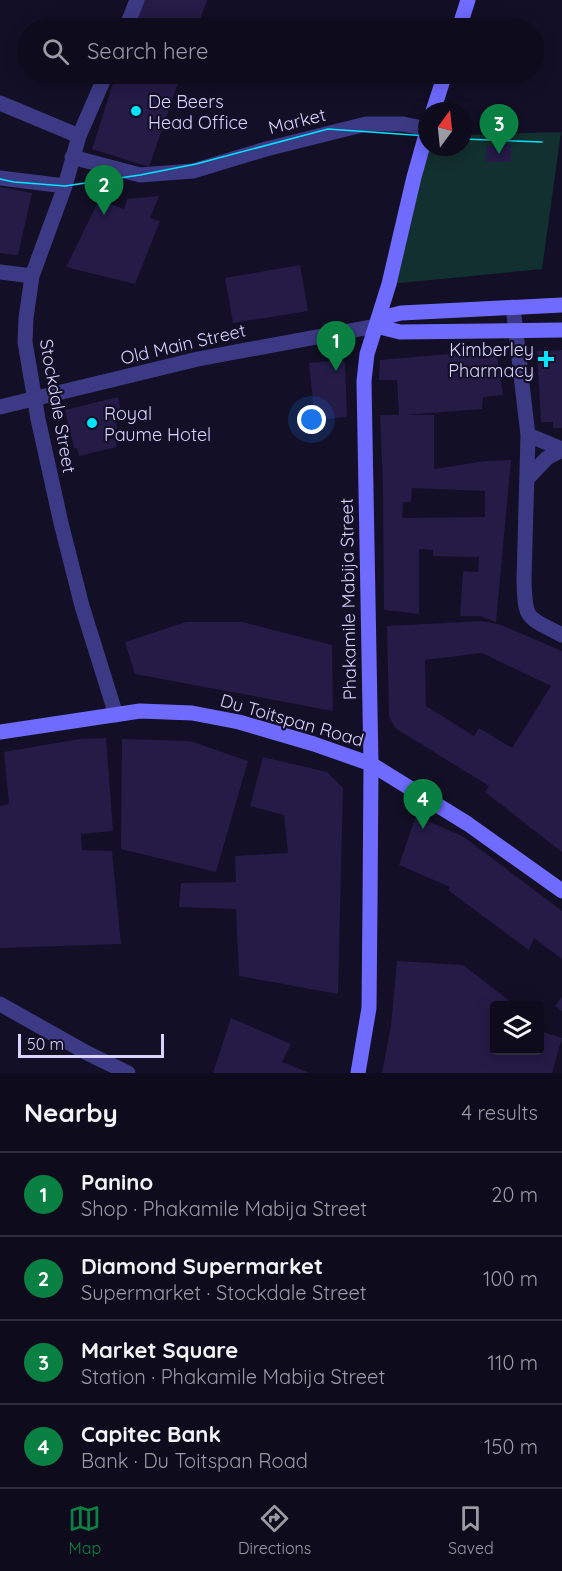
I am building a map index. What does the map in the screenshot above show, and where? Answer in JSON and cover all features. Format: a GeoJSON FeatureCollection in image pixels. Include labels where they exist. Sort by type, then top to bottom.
{"type":"FeatureCollection","features":[{"type":"Feature","properties":{"kind":"street"},"geometry":{"type":"LineString","coordinates":[[130,18],[136,0]]}},
{"type":"Feature","properties":{"kind":"street"},"geometry":{"type":"LineString","coordinates":[[462,18],[468,0]]}},
{"type":"Feature","properties":{"kind":"street","name":"Stockdale Street"},"geometry":{"type":"LineString","coordinates":[[102,84],[79,136],[65,186],[32,276],[25,342],[54,489],[79,596],[116,715]]}},
{"type":"Feature","properties":{"kind":"street"},"geometry":{"type":"LineString","coordinates":[[437,102],[442,84]]}},
{"type":"Feature","properties":{"kind":"street"},"geometry":{"type":"LineString","coordinates":[[0,103],[79,136]]}},
{"type":"Feature","properties":{"kind":"street","name":"Market"},"geometry":{"type":"LineString","coordinates":[[72,157],[140,175],[182,172],[193,171],[266,149],[366,124],[403,124],[418,128]]}},
{"type":"Feature","properties":{"kind":"street","name":"Phakamile Mabija Street"},"geometry":{"type":"LineString","coordinates":[[358,1073],[369,1008],[371,764],[363,381],[367,354],[389,285],[420,156]]}},
{"type":"Feature","properties":{"kind":"street"},"geometry":{"type":"LineString","coordinates":[[0,178],[65,186]]}},
{"type":"Feature","properties":{"kind":"street"},"geometry":{"type":"LineString","coordinates":[[0,272],[32,276]]}},
{"type":"Feature","properties":{"kind":"street"},"geometry":{"type":"LineString","coordinates":[[376,326],[389,316],[401,313],[562,305]]}},
{"type":"Feature","properties":{"kind":"street"},"geometry":{"type":"LineString","coordinates":[[513,307],[528,435],[524,579],[526,612],[531,618],[562,635]]}},
{"type":"Feature","properties":{"kind":"street"},"geometry":{"type":"LineString","coordinates":[[376,326],[400,332],[562,330]]}},
{"type":"Feature","properties":{"kind":"street","name":"Old Main Street"},"geometry":{"type":"LineString","coordinates":[[0,407],[198,359],[376,326]]}},
{"type":"Feature","properties":{"kind":"street"},"geometry":{"type":"LineString","coordinates":[[528,435],[562,450]]}},
{"type":"Feature","properties":{"kind":"street"},"geometry":{"type":"LineString","coordinates":[[527,479],[547,458],[562,450]]}},
{"type":"Feature","properties":{"kind":"street","name":"Du Toitspan Road"},"geometry":{"type":"LineString","coordinates":[[0,732],[140,711],[192,713],[267,730],[371,764],[468,824],[562,891]]}},
{"type":"Feature","properties":{"kind":"street"},"geometry":{"type":"LineString","coordinates":[[0,1004],[87,1053],[128,1073]]}},
{"type":"Feature","properties":{"kind":"green space"},"geometry":{"type":"Polygon","coordinates":[[[561,132],[542,269],[389,284],[425,156],[472,156],[472,135],[561,132]]]}},
{"type":"Feature","properties":{"kind":"building"},"geometry":{"type":"Polygon","coordinates":[[[141,0],[207,0],[201,18],[135,18],[141,0]]]}},
{"type":"Feature","properties":{"kind":"building","name":"De Beers Head Office"},"geometry":{"type":"Polygon","coordinates":[[[113,84],[178,84],[149,167],[92,149],[113,84]]]}},
{"type":"Feature","properties":{"kind":"building"},"geometry":{"type":"Polygon","coordinates":[[[511,145],[511,162],[486,162],[486,146],[511,145]]]}},
{"type":"Feature","properties":{"kind":"building"},"geometry":{"type":"Polygon","coordinates":[[[0,187],[32,193],[18,255],[0,253],[0,187]]]}},
{"type":"Feature","properties":{"kind":"building"},"geometry":{"type":"Polygon","coordinates":[[[159,196],[150,218],[160,221],[135,284],[66,267],[99,200],[124,209],[127,199],[159,196]]]}},
{"type":"Feature","properties":{"kind":"building"},"geometry":{"type":"Polygon","coordinates":[[[300,265],[308,311],[233,323],[225,278],[300,265]]]}},
{"type":"Feature","properties":{"kind":"building"},"geometry":{"type":"Polygon","coordinates":[[[496,350],[503,395],[483,397],[482,409],[405,415],[434,415],[434,469],[486,461],[511,460],[496,622],[480,616],[460,616],[463,571],[478,572],[479,557],[433,556],[433,550],[419,549],[419,614],[384,610],[380,415],[399,415],[397,380],[379,380],[380,360],[496,350]],[[412,488],[411,502],[403,502],[402,518],[485,517],[485,491],[412,488]]]}},
{"type":"Feature","properties":{"kind":"building"},"geometry":{"type":"Polygon","coordinates":[[[562,350],[562,428],[553,428],[553,422],[541,422],[537,351],[562,350]]]}},
{"type":"Feature","properties":{"kind":"building"},"geometry":{"type":"Polygon","coordinates":[[[342,360],[345,363],[347,417],[315,420],[309,363],[342,360]]]}},
{"type":"Feature","properties":{"kind":"building","name":"Royal Paume Hotel"},"geometry":{"type":"Polygon","coordinates":[[[118,397],[122,416],[115,417],[117,429],[104,433],[106,440],[115,438],[117,447],[79,456],[77,448],[74,448],[65,410],[118,397]]]}},
{"type":"Feature","properties":{"kind":"building"},"geometry":{"type":"Polygon","coordinates":[[[482,621],[501,625],[562,651],[562,852],[485,792],[489,786],[395,728],[389,716],[387,626],[482,621]],[[482,653],[425,660],[426,706],[474,736],[479,728],[512,748],[551,686],[482,653]]]}},
{"type":"Feature","properties":{"kind":"building"},"geometry":{"type":"Polygon","coordinates":[[[186,622],[242,622],[332,645],[333,711],[135,674],[125,642],[186,622]]]}},
{"type":"Feature","properties":{"kind":"building"},"geometry":{"type":"Polygon","coordinates":[[[106,738],[113,831],[81,834],[82,850],[112,851],[121,944],[0,948],[0,806],[9,804],[4,752],[79,739],[106,738]]]}},
{"type":"Feature","properties":{"kind":"building"},"geometry":{"type":"Polygon","coordinates":[[[122,739],[190,741],[248,761],[216,872],[121,849],[122,739]]]}},
{"type":"Feature","properties":{"kind":"building"},"geometry":{"type":"Polygon","coordinates":[[[263,757],[327,772],[343,788],[338,994],[239,976],[236,909],[179,907],[181,883],[236,882],[235,856],[288,853],[284,815],[250,806],[263,757]]]}},
{"type":"Feature","properties":{"kind":"building"},"geometry":{"type":"Polygon","coordinates":[[[416,816],[464,837],[562,911],[562,959],[534,938],[529,950],[448,890],[450,887],[399,865],[416,816]]]}},
{"type":"Feature","properties":{"kind":"building"},"geometry":{"type":"Polygon","coordinates":[[[397,961],[463,965],[510,1001],[490,1001],[490,1055],[544,1055],[544,1032],[562,1038],[552,1073],[382,1073],[391,1026],[397,961]]]}},
{"type":"Feature","properties":{"kind":"building"},"geometry":{"type":"Polygon","coordinates":[[[562,997],[562,1011],[555,1006],[562,997]]]}},
{"type":"Feature","properties":{"kind":"building"},"geometry":{"type":"Polygon","coordinates":[[[231,1018],[291,1044],[282,1062],[310,1073],[213,1073],[231,1018]]]}},
{"type":"Feature","properties":{"kind":"tram line"},"geometry":{"type":"LineString","coordinates":[[0,179],[65,186],[140,175],[196,164],[328,129],[418,135]]}},
{"type":"Feature","properties":{"kind":"tram line"},"geometry":{"type":"LineString","coordinates":[[472,139],[542,142]]}},
{"type":"Feature","properties":{"kind":"place","name":"De Beers Head Office"},"geometry":{"type":"Point","coordinates":[136,111]}},
{"type":"Feature","properties":{"kind":"place","name":"Market Square"},"geometry":{"type":"Point","coordinates":[499,154]}},
{"type":"Feature","properties":{"kind":"place","name":"Diamond Supermarket"},"geometry":{"type":"Point","coordinates":[104,215]}},
{"type":"Feature","properties":{"kind":"place","name":"Kimberley Pharmacy"},"geometry":{"type":"Point","coordinates":[546,359]}},
{"type":"Feature","properties":{"kind":"place","name":"Panino"},"geometry":{"type":"Point","coordinates":[336,371]}},
{"type":"Feature","properties":{"kind":"place","name":"Royal Paume Hotel"},"geometry":{"type":"Point","coordinates":[92,423]}},
{"type":"Feature","properties":{"kind":"place","name":"Capitec Bank"},"geometry":{"type":"Point","coordinates":[423,829]}}]}
